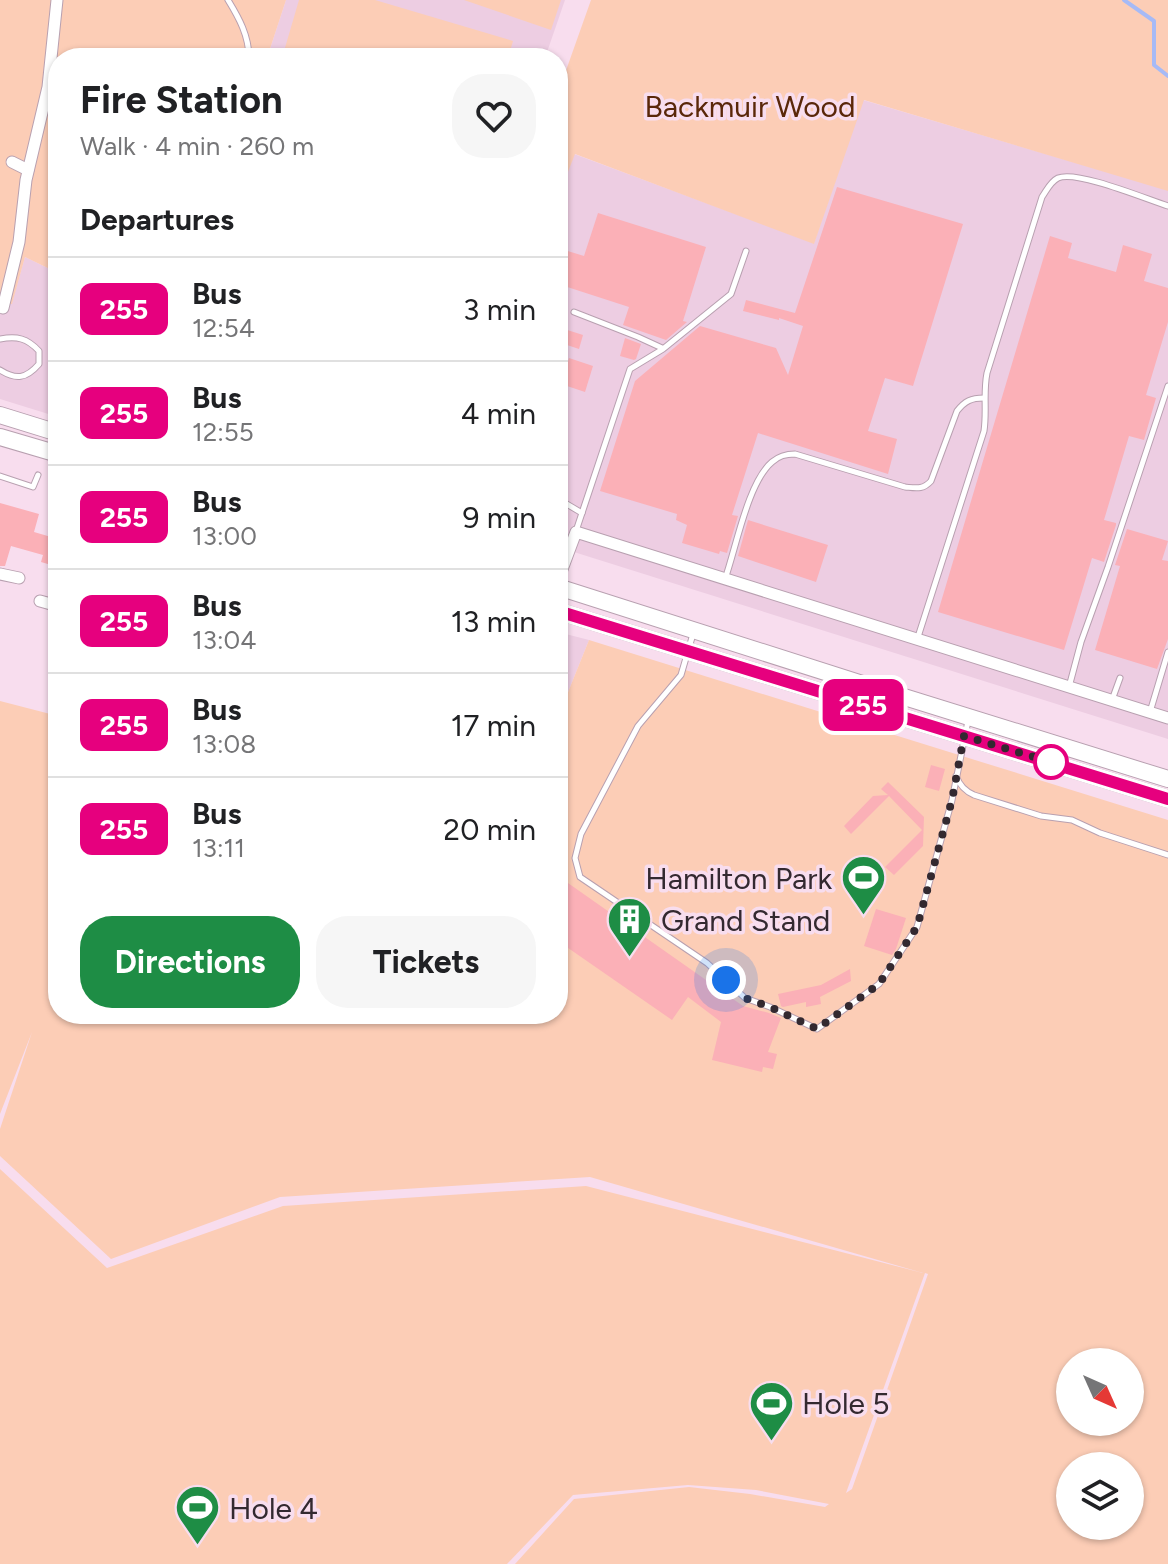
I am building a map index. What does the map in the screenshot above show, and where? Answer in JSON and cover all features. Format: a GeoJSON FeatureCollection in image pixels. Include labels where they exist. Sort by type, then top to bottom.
{"type":"FeatureCollection","features":[{"type":"Feature","properties":{"kind":"main road"},"geometry":{"type":"LineString","coordinates":[[0,415],[48,430]]}},
{"type":"Feature","properties":{"kind":"main road"},"geometry":{"type":"LineString","coordinates":[[0,437],[48,451]]}},
{"type":"Feature","properties":{"kind":"main road"},"geometry":{"type":"LineString","coordinates":[[568,590],[1168,779]]}},
{"type":"Feature","properties":{"kind":"main road"},"geometry":{"type":"LineString","coordinates":[[568,614],[1168,799]]}},
{"type":"Feature","properties":{"kind":"street"},"geometry":{"type":"LineString","coordinates":[[52,48],[57,0]]}},
{"type":"Feature","properties":{"kind":"street"},"geometry":{"type":"LineString","coordinates":[[1,314],[19,242],[28,170],[48,87]]}},
{"type":"Feature","properties":{"kind":"street"},"geometry":{"type":"LineString","coordinates":[[12,162],[28,170]]}},
{"type":"Feature","properties":{"kind":"street"},"geometry":{"type":"LineString","coordinates":[[568,553],[576,532],[1168,718]]}},
{"type":"Feature","properties":{"kind":"street"},"geometry":{"type":"LineString","coordinates":[[0,574],[19,578]]}},
{"type":"Feature","properties":{"kind":"street"},"geometry":{"type":"LineString","coordinates":[[40,601],[48,603]]}},
{"type":"Feature","properties":{"kind":"lane"},"geometry":{"type":"LineString","coordinates":[[228,0],[241,22],[249,48]]}},
{"type":"Feature","properties":{"kind":"lane"},"geometry":{"type":"LineString","coordinates":[[917,640],[984,431],[987,415],[983,390],[987,373],[1042,197],[1057,179],[1073,176],[1168,206]]}},
{"type":"Feature","properties":{"kind":"lane"},"geometry":{"type":"LineString","coordinates":[[576,532],[630,369],[663,349],[731,294],[746,251]]}},
{"type":"Feature","properties":{"kind":"lane"},"geometry":{"type":"LineString","coordinates":[[574,312],[663,349]]}},
{"type":"Feature","properties":{"kind":"lane"},"geometry":{"type":"LineString","coordinates":[[0,339],[13,337],[31,342],[39,351],[39,364],[31,373],[19,377],[0,370]]}},
{"type":"Feature","properties":{"kind":"lane"},"geometry":{"type":"LineString","coordinates":[[1069,688],[1081,642],[1168,386]]}},
{"type":"Feature","properties":{"kind":"lane"},"geometry":{"type":"LineString","coordinates":[[725,579],[749,502],[764,470],[773,460],[784,454],[795,454],[918,489],[931,481],[957,411],[964,402],[984,398]]}},
{"type":"Feature","properties":{"kind":"lane"},"geometry":{"type":"LineString","coordinates":[[0,476],[33,487],[38,475]]}},
{"type":"Feature","properties":{"kind":"lane"},"geometry":{"type":"LineString","coordinates":[[568,505],[582,513]]}},
{"type":"Feature","properties":{"kind":"lane"},"geometry":{"type":"LineString","coordinates":[[694,630],[681,675],[638,726],[581,834],[575,858],[580,877],[707,963],[745,998],[817,1029],[879,984],[917,927],[969,716]]}},
{"type":"Feature","properties":{"kind":"lane"},"geometry":{"type":"LineString","coordinates":[[1149,713],[1168,652]]}},
{"type":"Feature","properties":{"kind":"lane"},"geometry":{"type":"LineString","coordinates":[[1111,701],[1120,678]]}},
{"type":"Feature","properties":{"kind":"lane"},"geometry":{"type":"LineString","coordinates":[[956,776],[966,791],[974,795],[1041,816],[1072,820],[1100,833],[1168,855]]}},
{"type":"Feature","properties":{"kind":"shaded area"},"geometry":{"type":"Polygon","coordinates":[[[286,0],[565,0],[548,48],[270,48],[286,0]]]}},
{"type":"Feature","properties":{"kind":"shaded area"},"geometry":{"type":"Polygon","coordinates":[[[863,100],[1168,190],[1168,739],[568,550],[568,170],[574,154],[814,243],[863,100]]]}},
{"type":"Feature","properties":{"kind":"shaded area"},"geometry":{"type":"Polygon","coordinates":[[[25,257],[48,268],[48,414],[0,399],[0,303],[12,303],[25,257]]]}},
{"type":"Feature","properties":{"kind":"shaded area"},"geometry":{"type":"Polygon","coordinates":[[[568,635],[589,640],[568,692],[568,635]]]}},
{"type":"Feature","properties":{"kind":"green space"},"geometry":{"type":"Polygon","coordinates":[[[0,0],[286,0],[270,48],[48,48],[48,268],[25,257],[12,304],[0,303],[0,0]]]}},
{"type":"Feature","properties":{"kind":"green space"},"geometry":{"type":"Polygon","coordinates":[[[299,0],[375,0],[513,41],[511,48],[285,48],[299,0]]]}},
{"type":"Feature","properties":{"kind":"green space"},"geometry":{"type":"Polygon","coordinates":[[[464,0],[561,0],[551,30],[464,0]]]}},
{"type":"Feature","properties":{"kind":"green space","name":"Backmuir Wood"},"geometry":{"type":"Polygon","coordinates":[[[591,0],[1168,0],[1168,191],[864,100],[814,244],[575,154],[568,172],[568,65],[591,0]]]}},
{"type":"Feature","properties":{"kind":"green space"},"geometry":{"type":"Polygon","coordinates":[[[589,640],[1168,820],[1168,1564],[515,1564],[574,1499],[689,1487],[825,1507],[829,1504],[756,1490],[688,1485],[573,1495],[507,1564],[0,1564],[0,1169],[107,1268],[283,1206],[586,1186],[923,1273],[590,1177],[280,1197],[111,1259],[0,1156],[0,1129],[32,1032],[0,1114],[0,701],[48,713],[48,1024],[568,1024],[568,692],[589,640]],[[925,1273],[846,1493],[852,1489],[928,1274],[925,1273]]]}},
{"type":"Feature","properties":{"kind":"building"},"geometry":{"type":"Polygon","coordinates":[[[837,187],[963,224],[913,386],[885,378],[868,431],[897,439],[888,474],[758,433],[732,515],[738,516],[727,553],[720,551],[719,554],[682,543],[687,525],[676,520],[677,514],[600,491],[635,381],[700,326],[776,348],[788,375],[803,326],[743,311],[746,300],[795,313],[837,187]]]}},
{"type":"Feature","properties":{"kind":"building"},"geometry":{"type":"Polygon","coordinates":[[[598,213],[706,247],[683,321],[687,322],[666,340],[623,325],[629,307],[568,287],[568,251],[584,256],[598,213]]]}},
{"type":"Feature","properties":{"kind":"building"},"geometry":{"type":"Polygon","coordinates":[[[1050,236],[1072,243],[1068,258],[1116,272],[1123,245],[1152,254],[1144,281],[1168,288],[1168,322],[1146,395],[1156,398],[1144,440],[1129,436],[1104,520],[1116,525],[1104,562],[1092,558],[1064,650],[938,612],[1050,236]]]}},
{"type":"Feature","properties":{"kind":"building"},"geometry":{"type":"Polygon","coordinates":[[[568,330],[583,335],[579,349],[568,345],[568,330]]]}},
{"type":"Feature","properties":{"kind":"building"},"geometry":{"type":"Polygon","coordinates":[[[625,338],[641,344],[634,360],[620,356],[625,338]]]}},
{"type":"Feature","properties":{"kind":"building"},"geometry":{"type":"Polygon","coordinates":[[[569,358],[593,366],[585,392],[568,386],[569,358]]]}},
{"type":"Feature","properties":{"kind":"building"},"geometry":{"type":"Polygon","coordinates":[[[0,503],[39,514],[34,532],[48,536],[48,564],[41,562],[43,555],[11,546],[5,566],[0,566],[0,503]]]}},
{"type":"Feature","properties":{"kind":"building"},"geometry":{"type":"Polygon","coordinates":[[[748,520],[828,545],[816,582],[738,556],[748,520]]]}},
{"type":"Feature","properties":{"kind":"building"},"geometry":{"type":"Polygon","coordinates":[[[1127,529],[1168,541],[1162,560],[1168,561],[1168,639],[1157,669],[1095,650],[1120,566],[1115,565],[1127,529]]]}},
{"type":"Feature","properties":{"kind":"building"},"geometry":{"type":"Polygon","coordinates":[[[931,765],[945,769],[939,791],[925,787],[931,765]]]}},
{"type":"Feature","properties":{"kind":"building"},"geometry":{"type":"Polygon","coordinates":[[[888,782],[924,817],[923,846],[894,875],[885,867],[922,830],[889,796],[851,834],[844,826],[873,796],[888,795],[881,789],[888,782]]]}},
{"type":"Feature","properties":{"kind":"building","name":"Grand Stand"},"geometry":{"type":"Polygon","coordinates":[[[568,883],[743,1006],[781,1018],[768,1052],[777,1054],[773,1069],[763,1067],[762,1072],[712,1060],[721,1022],[688,997],[672,1020],[568,948],[568,883]]]}},
{"type":"Feature","properties":{"kind":"building"},"geometry":{"type":"Polygon","coordinates":[[[876,909],[906,918],[892,955],[864,946],[876,909]]]}},
{"type":"Feature","properties":{"kind":"building"},"geometry":{"type":"Polygon","coordinates":[[[850,969],[851,981],[820,997],[821,1004],[806,1007],[806,1002],[781,1006],[778,994],[821,985],[850,969]]]}},
{"type":"Feature","properties":{"kind":"waterway"},"geometry":{"type":"LineString","coordinates":[[1124,0],[1154,21],[1154,65],[1168,76]]}},
{"type":"Feature","properties":{"kind":"bus line","name":"255"},"geometry":{"type":"LineString","coordinates":[[568,614],[1168,799]]}},
{"type":"Feature","properties":{"kind":"place","name":"Hamilton Park"},"geometry":{"type":"Point","coordinates":[863,917]}},
{"type":"Feature","properties":{"kind":"place","name":"Grand Stand"},"geometry":{"type":"Point","coordinates":[630,959]}},
{"type":"Feature","properties":{"kind":"place","name":"Hole 5"},"geometry":{"type":"Point","coordinates":[771,1442]}},
{"type":"Feature","properties":{"kind":"place","name":"Hole 4"},"geometry":{"type":"Point","coordinates":[198,1547]}},
{"type":"Feature","properties":{"kind":"route"},"geometry":{"type":"LineString","coordinates":[[726,980],[745,998],[817,1029],[879,984],[917,927],[952,800],[964,736],[1051,762]]}}]}
